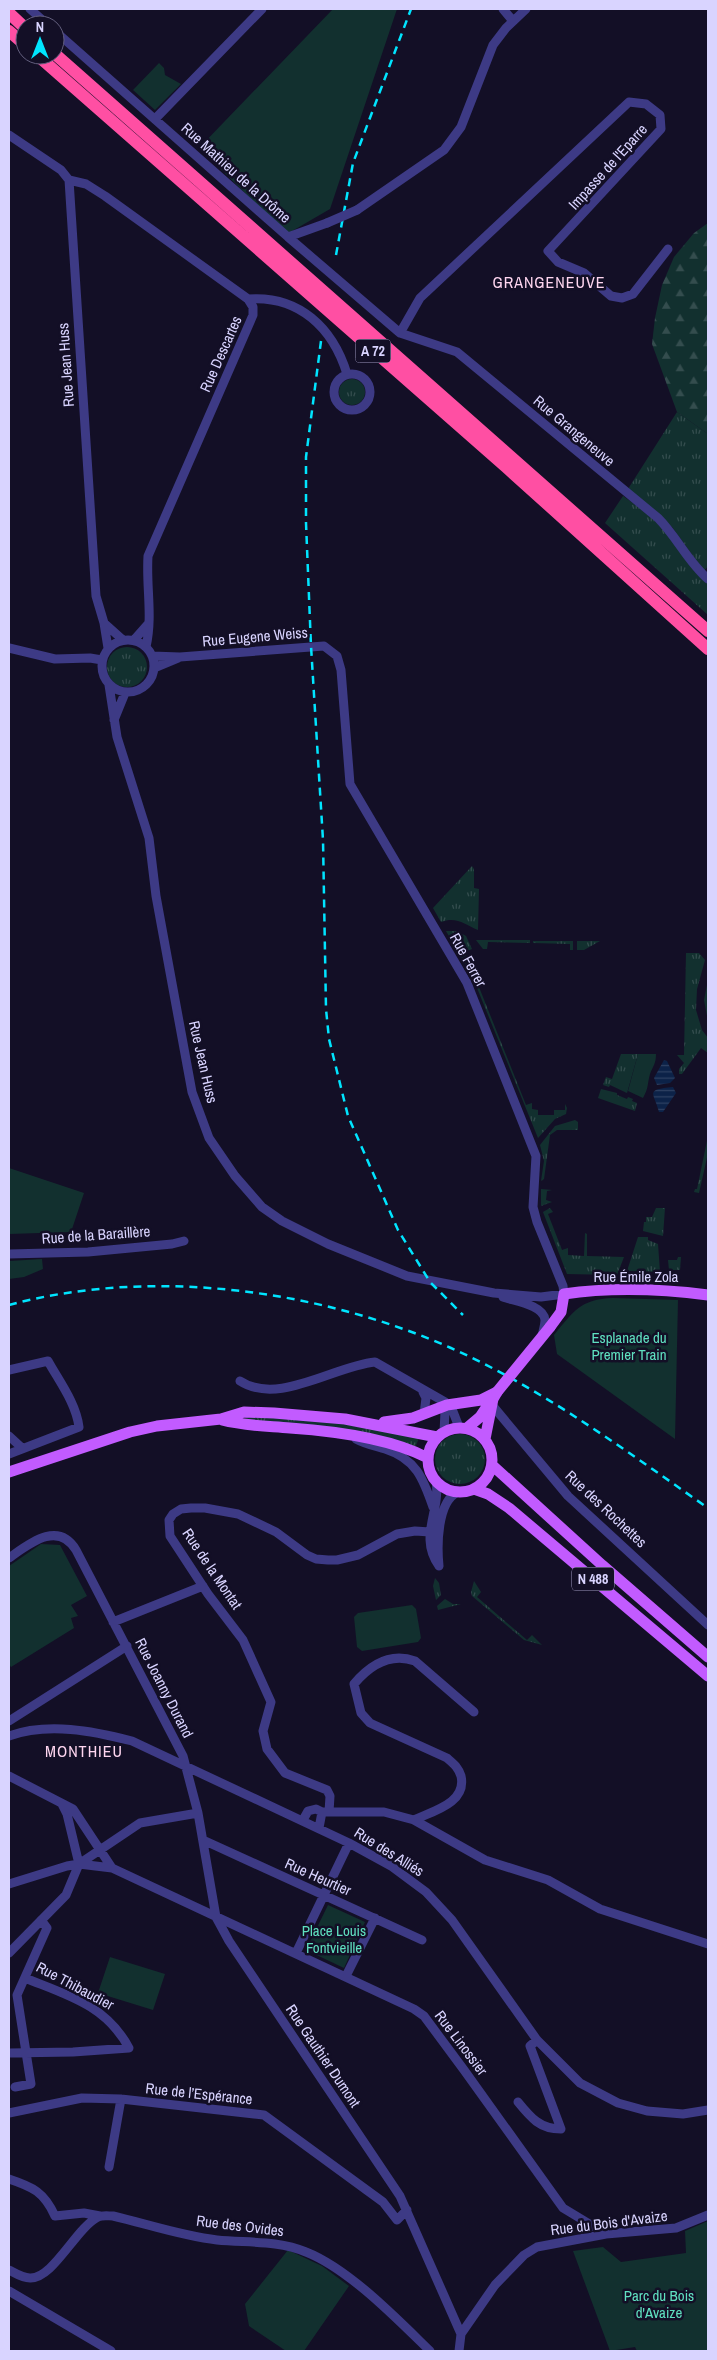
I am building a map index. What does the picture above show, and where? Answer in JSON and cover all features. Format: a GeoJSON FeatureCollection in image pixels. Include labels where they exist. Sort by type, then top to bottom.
{"type":"FeatureCollection","features":[{"type":"Feature","properties":{"kind":"highway","name":"A 72"},"geometry":{"type":"LineString","coordinates":[[65,63],[708,631]]}},
{"type":"Feature","properties":{"kind":"highway","name":"A 72"},"geometry":{"type":"LineString","coordinates":[[48,65],[506,467],[708,649]]}},
{"type":"Feature","properties":{"kind":"main road","name":"Rue Émile Zola"},"geometry":{"type":"LineString","coordinates":[[564,1294],[631,1291],[708,1295]]}},
{"type":"Feature","properties":{"kind":"main road"},"geometry":{"type":"LineString","coordinates":[[345,1419],[440,1434],[463,1428],[480,1417],[497,1392],[542,1337],[547,1325],[561,1312],[564,1294]]}},
{"type":"Feature","properties":{"kind":"main road"},"geometry":{"type":"LineString","coordinates":[[9,1472],[130,1432],[164,1425],[221,1419],[244,1412],[383,1422],[424,1414],[447,1405],[481,1400],[497,1392]]}},
{"type":"Feature","properties":{"kind":"main road"},"geometry":{"type":"LineString","coordinates":[[485,1439],[492,1405],[497,1392]]}},
{"type":"Feature","properties":{"kind":"main road"},"geometry":{"type":"LineString","coordinates":[[221,1419],[245,1426],[344,1433],[380,1442],[428,1458]]}},
{"type":"Feature","properties":{"kind":"main road"},"geometry":{"type":"LineString","coordinates":[[440,1434],[432,1444],[428,1458],[428,1467],[436,1481],[442,1486],[458,1492],[474,1489],[486,1479],[492,1466],[490,1447],[477,1432],[463,1428]]}},
{"type":"Feature","properties":{"kind":"main road","name":"N 488"},"geometry":{"type":"LineString","coordinates":[[492,1466],[708,1657]]}},
{"type":"Feature","properties":{"kind":"main road","name":"N 488"},"geometry":{"type":"LineString","coordinates":[[474,1489],[488,1494],[510,1508],[708,1676]]}},
{"type":"Feature","properties":{"kind":"street"},"geometry":{"type":"LineString","coordinates":[[155,119],[262,9]]}},
{"type":"Feature","properties":{"kind":"street"},"geometry":{"type":"LineString","coordinates":[[503,9],[513,22]]}},
{"type":"Feature","properties":{"kind":"street","name":"Rue Mathieu de la Drôme"},"geometry":{"type":"LineString","coordinates":[[65,40],[288,237],[357,210],[444,150],[461,127],[493,45],[526,9]]}},
{"type":"Feature","properties":{"kind":"street","name":"Impasse de l'Eparre"},"geometry":{"type":"LineString","coordinates":[[400,333],[420,298],[629,102],[646,104],[660,115],[661,129],[548,251],[558,262],[584,273],[611,296],[622,298],[633,294],[668,249]]}},
{"type":"Feature","properties":{"kind":"street"},"geometry":{"type":"LineString","coordinates":[[9,136],[61,170],[69,180]]}},
{"type":"Feature","properties":{"kind":"street","name":"Rue Descartes"},"geometry":{"type":"LineString","coordinates":[[69,180],[86,184],[105,196],[248,299],[253,307],[253,315],[148,556],[149,623],[146,647]]}},
{"type":"Feature","properties":{"kind":"street","name":"Rue Jean Huss"},"geometry":{"type":"LineString","coordinates":[[69,180],[96,596],[104,623],[108,648]]}},
{"type":"Feature","properties":{"kind":"street"},"geometry":{"type":"LineString","coordinates":[[288,237],[400,333]]}},
{"type":"Feature","properties":{"kind":"street"},"geometry":{"type":"LineString","coordinates":[[248,299],[271,300],[300,309],[326,330],[341,356],[347,374]]}},
{"type":"Feature","properties":{"kind":"street","name":"Rue Grangeneuve"},"geometry":{"type":"LineString","coordinates":[[400,333],[457,352],[658,518],[676,537],[696,569],[708,579]]}},
{"type":"Feature","properties":{"kind":"street"},"geometry":{"type":"LineString","coordinates":[[347,374],[363,377],[369,386],[370,391],[367,402],[357,409],[345,408],[334,396],[338,380],[347,374]]}},
{"type":"Feature","properties":{"kind":"street"},"geometry":{"type":"LineString","coordinates":[[104,623],[122,640]]}},
{"type":"Feature","properties":{"kind":"street"},"geometry":{"type":"LineString","coordinates":[[134,640],[149,623]]}},
{"type":"Feature","properties":{"kind":"street"},"geometry":{"type":"LineString","coordinates":[[122,640],[134,640],[146,647],[152,656],[154,668],[152,676],[142,689],[125,693],[109,685],[104,677],[102,660],[108,648],[122,640]]}},
{"type":"Feature","properties":{"kind":"street","name":"Rue Eugene Weiss"},"geometry":{"type":"LineString","coordinates":[[152,656],[180,657],[315,646],[324,646],[330,650]]}},
{"type":"Feature","properties":{"kind":"street"},"geometry":{"type":"LineString","coordinates":[[9,648],[55,659],[90,658],[102,660]]}},
{"type":"Feature","properties":{"kind":"street","name":"Rue Ferrer"},"geometry":{"type":"LineString","coordinates":[[330,650],[337,656],[340,664],[350,784],[467,983],[536,1156],[533,1208],[563,1286],[564,1294]]}},
{"type":"Feature","properties":{"kind":"street","name":"Rue Eugene Weiss"},"geometry":{"type":"LineString","coordinates":[[154,668],[180,657]]}},
{"type":"Feature","properties":{"kind":"street","name":"Rue Jean Huss"},"geometry":{"type":"LineString","coordinates":[[109,685],[114,722],[149,838],[156,896],[192,1092],[203,1125],[219,1154],[235,1176],[262,1207],[306,1235],[413,1278],[494,1293],[541,1297],[564,1294]]}},
{"type":"Feature","properties":{"kind":"street"},"geometry":{"type":"LineString","coordinates":[[114,722],[125,693]]}},
{"type":"Feature","properties":{"kind":"street","name":"Rue de la Baraillère"},"geometry":{"type":"LineString","coordinates":[[9,1254],[88,1252],[172,1244],[184,1240]]}},
{"type":"Feature","properties":{"kind":"street","name":"Rue Jean Huss"},"geometry":{"type":"LineString","coordinates":[[494,1293],[537,1308],[543,1314],[547,1325]]}},
{"type":"Feature","properties":{"kind":"street"},"geometry":{"type":"LineString","coordinates":[[9,1370],[48,1361],[78,1417],[78,1427],[9,1454]]}},
{"type":"Feature","properties":{"kind":"street"},"geometry":{"type":"LineString","coordinates":[[240,1381],[251,1388],[282,1389],[375,1362],[424,1392],[439,1398],[452,1408],[463,1428]]}},
{"type":"Feature","properties":{"kind":"street"},"geometry":{"type":"LineString","coordinates":[[424,1392],[426,1398],[424,1414]]}},
{"type":"Feature","properties":{"kind":"street"},"geometry":{"type":"LineString","coordinates":[[440,1434],[447,1405]]}},
{"type":"Feature","properties":{"kind":"street","name":"Rue des Rochettes"},"geometry":{"type":"LineString","coordinates":[[492,1405],[568,1496],[708,1625]]}},
{"type":"Feature","properties":{"kind":"street"},"geometry":{"type":"LineString","coordinates":[[344,1433],[361,1442],[400,1454],[408,1460],[425,1485],[433,1507]]}},
{"type":"Feature","properties":{"kind":"street"},"geometry":{"type":"LineString","coordinates":[[9,1436],[22,1448]]}},
{"type":"Feature","properties":{"kind":"street"},"geometry":{"type":"LineString","coordinates":[[436,1481],[437,1497],[433,1507],[430,1532],[431,1554],[439,1566],[438,1547],[446,1503],[452,1495],[458,1492]]}},
{"type":"Feature","properties":{"kind":"street","name":"Rue de la Montat"},"geometry":{"type":"LineString","coordinates":[[325,1812],[330,1796],[327,1790],[323,1786],[285,1773],[267,1749],[263,1732],[271,1702],[243,1640],[203,1586],[170,1536],[169,1520],[173,1514],[182,1509],[219,1509],[249,1517],[276,1532],[307,1555],[316,1559],[338,1560],[358,1555],[397,1534],[415,1531],[430,1532]]}},
{"type":"Feature","properties":{"kind":"street","name":"Rue Joanny Durand"},"geometry":{"type":"LineString","coordinates":[[9,1558],[36,1539],[49,1535],[67,1540],[76,1550],[184,1756],[187,1767]]}},
{"type":"Feature","properties":{"kind":"street"},"geometry":{"type":"LineString","coordinates":[[113,1622],[203,1586]]}},
{"type":"Feature","properties":{"kind":"street"},"geometry":{"type":"LineString","coordinates":[[9,1721],[127,1646]]}},
{"type":"Feature","properties":{"kind":"street"},"geometry":{"type":"LineString","coordinates":[[414,1820],[454,1800],[461,1792],[462,1781],[459,1771],[456,1765],[447,1758],[370,1723],[361,1713],[354,1684],[374,1665],[386,1660],[405,1658],[415,1661],[474,1712]]}},
{"type":"Feature","properties":{"kind":"street"},"geometry":{"type":"LineString","coordinates":[[9,1726],[10,1736]]}},
{"type":"Feature","properties":{"kind":"street","name":"Rue des Alliés"},"geometry":{"type":"LineString","coordinates":[[10,1736],[61,1729],[96,1732],[132,1742],[349,1843],[391,1866],[426,1892],[452,1920],[538,2040],[580,2083],[618,2103],[647,2111],[683,2114],[708,2110]]}},
{"type":"Feature","properties":{"kind":"street","name":"Rue Gauthier Dumont"},"geometry":{"type":"LineString","coordinates":[[187,1767],[198,1813],[216,1917],[229,1941],[400,2196],[461,2334],[460,2351]]}},
{"type":"Feature","properties":{"kind":"street"},"geometry":{"type":"LineString","coordinates":[[9,1776],[73,1809],[112,1868]]}},
{"type":"Feature","properties":{"kind":"street"},"geometry":{"type":"LineString","coordinates":[[62,1804],[67,1814],[79,1864]]}},
{"type":"Feature","properties":{"kind":"street"},"geometry":{"type":"LineString","coordinates":[[303,1820],[311,1809],[325,1812],[384,1812],[414,1820],[485,1860],[548,1880],[600,1909],[708,1944]]}},
{"type":"Feature","properties":{"kind":"street"},"geometry":{"type":"LineString","coordinates":[[319,1828],[325,1812]]}},
{"type":"Feature","properties":{"kind":"street"},"geometry":{"type":"LineString","coordinates":[[9,1952],[66,1896],[79,1864],[140,1823],[198,1813]]}},
{"type":"Feature","properties":{"kind":"street","name":"Rue Heurtier"},"geometry":{"type":"LineString","coordinates":[[203,1840],[422,1940]]}},
{"type":"Feature","properties":{"kind":"street"},"geometry":{"type":"LineString","coordinates":[[296,1953],[349,1843]]}},
{"type":"Feature","properties":{"kind":"street"},"geometry":{"type":"LineString","coordinates":[[9,1884],[79,1864],[112,1868]]}},
{"type":"Feature","properties":{"kind":"street","name":"Rue Linossier"},"geometry":{"type":"LineString","coordinates":[[112,1868],[420,2012],[563,2208],[606,2234]]}},
{"type":"Feature","properties":{"kind":"street"},"geometry":{"type":"LineString","coordinates":[[346,1976],[375,1918]]}},
{"type":"Feature","properties":{"kind":"street","name":"Rue Thibaudier"},"geometry":{"type":"LineString","coordinates":[[26,2053],[129,2048],[121,2032],[108,2017],[65,1994],[25,1978],[47,1928],[41,1920]]}},
{"type":"Feature","properties":{"kind":"street"},"geometry":{"type":"LineString","coordinates":[[15,2087],[31,2084],[18,1995],[25,1978]]}},
{"type":"Feature","properties":{"kind":"street"},"geometry":{"type":"LineString","coordinates":[[518,2102],[533,2121],[549,2129],[561,2129],[530,2046],[538,2040]]}},
{"type":"Feature","properties":{"kind":"street"},"geometry":{"type":"LineString","coordinates":[[9,2054],[26,2053]]}},
{"type":"Feature","properties":{"kind":"street","name":"Rue de l’Espérance"},"geometry":{"type":"LineString","coordinates":[[9,2113],[82,2098],[121,2099],[264,2115],[383,2202],[397,2220],[407,2210]]}},
{"type":"Feature","properties":{"kind":"street"},"geometry":{"type":"LineString","coordinates":[[109,2167],[121,2099]]}},
{"type":"Feature","properties":{"kind":"street","name":"Rue des Ovides"},"geometry":{"type":"LineString","coordinates":[[9,2179],[25,2184],[48,2199],[55,2216],[84,2213],[113,2216],[216,2240],[284,2245],[307,2252],[328,2263],[380,2303],[430,2351]]}},
{"type":"Feature","properties":{"kind":"street"},"geometry":{"type":"LineString","coordinates":[[9,2270],[20,2276],[31,2278],[38,2276],[48,2270],[89,2223],[100,2216]]}},
{"type":"Feature","properties":{"kind":"street","name":"Rue du Bois d'Avaize"},"geometry":{"type":"LineString","coordinates":[[461,2334],[495,2285],[524,2255],[548,2244],[606,2234],[676,2228],[708,2216]]}},
{"type":"Feature","properties":{"kind":"street"},"geometry":{"type":"LineString","coordinates":[[9,2291],[111,2351]]}},
{"type":"Feature","properties":{"kind":"green space"},"geometry":{"type":"Polygon","coordinates":[[[333,9],[397,9],[330,209],[287,234],[199,148],[333,9]]]}},
{"type":"Feature","properties":{"kind":"green space"},"geometry":{"type":"Polygon","coordinates":[[[159,63],[164,68],[165,75],[181,84],[155,110],[133,90],[159,63]]]}},
{"type":"Feature","properties":{"kind":"green space"},"geometry":{"type":"Polygon","coordinates":[[[708,223],[708,434],[677,412],[652,344],[662,285],[674,257],[694,233],[708,223]]]}},
{"type":"Feature","properties":{"kind":"green space"},"geometry":{"type":"Polygon","coordinates":[[[352,379],[361,383],[365,392],[361,401],[352,405],[343,401],[339,392],[343,383],[352,379]]]}},
{"type":"Feature","properties":{"kind":"green space"},"geometry":{"type":"Polygon","coordinates":[[[677,412],[708,434],[708,566],[704,571],[672,527],[628,489],[677,412]]]}},
{"type":"Feature","properties":{"kind":"green space"},"geometry":{"type":"Polygon","coordinates":[[[623,496],[663,529],[675,542],[693,569],[708,584],[708,615],[605,523],[623,496]]]}},
{"type":"Feature","properties":{"kind":"green space"},"geometry":{"type":"Polygon","coordinates":[[[131,647],[138,650],[144,656],[147,667],[146,675],[138,684],[131,687],[123,687],[116,684],[108,675],[107,663],[110,656],[119,648],[131,647]]]}},
{"type":"Feature","properties":{"kind":"green space"},"geometry":{"type":"Polygon","coordinates":[[[472,866],[474,869],[474,888],[479,889],[478,930],[456,920],[441,922],[433,908],[472,866]]]}},
{"type":"Feature","properties":{"kind":"green space"},"geometry":{"type":"Polygon","coordinates":[[[446,931],[457,931],[466,936],[472,949],[465,952],[526,1105],[532,1103],[532,1109],[538,1110],[538,1115],[554,1115],[554,1110],[565,1110],[565,1104],[567,1108],[566,1114],[555,1119],[538,1138],[473,978],[446,931]]]}},
{"type":"Feature","properties":{"kind":"green space"},"geometry":{"type":"Polygon","coordinates":[[[476,940],[530,940],[530,943],[488,942],[487,949],[483,949],[476,940]]]}},
{"type":"Feature","properties":{"kind":"green space"},"geometry":{"type":"Polygon","coordinates":[[[533,941],[573,941],[573,950],[570,950],[570,944],[533,943],[533,941]]]}},
{"type":"Feature","properties":{"kind":"green space"},"geometry":{"type":"Polygon","coordinates":[[[577,941],[600,941],[584,950],[577,950],[577,941]]]}},
{"type":"Feature","properties":{"kind":"green space"},"geometry":{"type":"Polygon","coordinates":[[[686,953],[699,953],[705,960],[697,989],[696,1010],[702,1030],[708,1038],[708,1053],[701,1048],[682,1074],[679,1074],[679,1069],[684,1063],[677,1055],[684,1055],[686,953]]]}},
{"type":"Feature","properties":{"kind":"green space"},"geometry":{"type":"Polygon","coordinates":[[[708,980],[708,1021],[704,1000],[708,980]]]}},
{"type":"Feature","properties":{"kind":"green space"},"geometry":{"type":"Polygon","coordinates":[[[621,1054],[638,1054],[627,1093],[610,1085],[609,1087],[603,1085],[606,1077],[612,1079],[621,1054]]]}},
{"type":"Feature","properties":{"kind":"green space"},"geometry":{"type":"Polygon","coordinates":[[[638,1054],[656,1054],[655,1063],[643,1098],[628,1091],[638,1054]]]}},
{"type":"Feature","properties":{"kind":"green space"},"geometry":{"type":"Polygon","coordinates":[[[601,1089],[617,1093],[617,1095],[627,1099],[628,1097],[633,1099],[632,1101],[637,1103],[635,1111],[598,1098],[601,1089]]]}},
{"type":"Feature","properties":{"kind":"green space"},"geometry":{"type":"Polygon","coordinates":[[[575,1120],[578,1122],[578,1130],[557,1130],[550,1135],[544,1179],[541,1181],[544,1161],[540,1145],[555,1126],[575,1120]]]}},
{"type":"Feature","properties":{"kind":"green space"},"geometry":{"type":"Polygon","coordinates":[[[708,1136],[708,1153],[699,1193],[694,1192],[697,1189],[708,1136]]]}},
{"type":"Feature","properties":{"kind":"green space"},"geometry":{"type":"Polygon","coordinates":[[[9,1168],[84,1193],[71,1232],[9,1234],[9,1168]]]}},
{"type":"Feature","properties":{"kind":"green space"},"geometry":{"type":"Polygon","coordinates":[[[541,1189],[552,1190],[547,1191],[546,1200],[552,1202],[541,1206],[541,1189]]]}},
{"type":"Feature","properties":{"kind":"green space"},"geometry":{"type":"Polygon","coordinates":[[[550,1208],[553,1212],[548,1214],[562,1250],[568,1248],[568,1255],[584,1256],[585,1233],[587,1234],[587,1256],[624,1257],[617,1275],[567,1274],[543,1212],[550,1208]]]}},
{"type":"Feature","properties":{"kind":"green space"},"geometry":{"type":"Polygon","coordinates":[[[656,1208],[665,1208],[663,1236],[643,1231],[646,1217],[652,1217],[656,1208]]]}},
{"type":"Feature","properties":{"kind":"green space"},"geometry":{"type":"Polygon","coordinates":[[[638,1237],[648,1237],[648,1240],[658,1244],[660,1272],[627,1271],[638,1237]]]}},
{"type":"Feature","properties":{"kind":"green space"},"geometry":{"type":"Polygon","coordinates":[[[678,1257],[681,1257],[680,1270],[669,1270],[668,1260],[677,1260],[678,1257]]]}},
{"type":"Feature","properties":{"kind":"green space"},"geometry":{"type":"Polygon","coordinates":[[[42,1259],[43,1269],[24,1277],[9,1279],[9,1261],[42,1259]]]}},
{"type":"Feature","properties":{"kind":"green space","name":"Esplanade du Premier Train"},"geometry":{"type":"Polygon","coordinates":[[[613,1298],[678,1300],[675,1439],[557,1354],[554,1335],[572,1313],[593,1301],[613,1298]]]}},
{"type":"Feature","properties":{"kind":"green space"},"geometry":{"type":"Polygon","coordinates":[[[247,1416],[334,1422],[419,1438],[415,1448],[245,1419],[247,1416]]]}},
{"type":"Feature","properties":{"kind":"green space"},"geometry":{"type":"Polygon","coordinates":[[[455,1434],[465,1434],[478,1441],[485,1454],[485,1464],[478,1477],[465,1484],[455,1484],[446,1480],[439,1473],[435,1464],[435,1454],[439,1445],[446,1438],[455,1434]]]}},
{"type":"Feature","properties":{"kind":"green space"},"geometry":{"type":"Polygon","coordinates":[[[41,1544],[60,1545],[87,1596],[71,1605],[78,1616],[71,1618],[74,1628],[11,1667],[9,1664],[9,1566],[41,1544]]]}},
{"type":"Feature","properties":{"kind":"green space"},"geometry":{"type":"Polygon","coordinates":[[[435,1578],[439,1583],[441,1595],[436,1600],[433,1586],[435,1578]]]}},
{"type":"Feature","properties":{"kind":"green space"},"geometry":{"type":"Polygon","coordinates":[[[474,1581],[481,1592],[477,1597],[527,1640],[532,1635],[542,1645],[524,1640],[472,1596],[471,1592],[474,1581]]]}},
{"type":"Feature","properties":{"kind":"green space"},"geometry":{"type":"Polygon","coordinates":[[[445,1599],[453,1604],[461,1604],[438,1610],[437,1606],[445,1599]]]}},
{"type":"Feature","properties":{"kind":"green space"},"geometry":{"type":"Polygon","coordinates":[[[412,1605],[416,1609],[421,1638],[418,1642],[362,1651],[357,1647],[354,1617],[358,1613],[412,1605]]]}},
{"type":"Feature","properties":{"kind":"green space","name":"Place Louis Fontvieille"},"geometry":{"type":"Polygon","coordinates":[[[328,1905],[365,1922],[344,1968],[306,1950],[328,1905]]]}},
{"type":"Feature","properties":{"kind":"green space"},"geometry":{"type":"Polygon","coordinates":[[[110,1957],[165,1974],[153,2010],[98,1993],[110,1957]]]}},
{"type":"Feature","properties":{"kind":"green space","name":"Parc du Bois d'Avaize"},"geometry":{"type":"Polygon","coordinates":[[[708,2221],[708,2351],[637,2351],[635,2347],[610,2351],[573,2251],[603,2247],[621,2262],[686,2253],[685,2231],[708,2221]]]}},
{"type":"Feature","properties":{"kind":"green space"},"geometry":{"type":"Polygon","coordinates":[[[288,2250],[322,2266],[349,2286],[304,2351],[286,2351],[249,2326],[245,2304],[288,2250]]]}},
{"type":"Feature","properties":{"kind":"water"},"geometry":{"type":"Polygon","coordinates":[[[664,1060],[667,1061],[675,1078],[670,1083],[657,1085],[654,1078],[664,1060]]]}},
{"type":"Feature","properties":{"kind":"water"},"geometry":{"type":"Polygon","coordinates":[[[673,1087],[676,1093],[663,1112],[659,1112],[653,1093],[658,1089],[673,1087]]]}},
{"type":"Feature","properties":{"kind":"railway"},"geometry":{"type":"LineString","coordinates":[[336,255],[353,163],[411,9]]}},
{"type":"Feature","properties":{"kind":"railway"},"geometry":{"type":"LineString","coordinates":[[321,341],[306,457],[306,523],[311,646],[323,840],[326,1009],[329,1039],[348,1116],[398,1230],[430,1282],[463,1315]]}},
{"type":"Feature","properties":{"kind":"railway"},"geometry":{"type":"LineString","coordinates":[[9,1305],[63,1294],[119,1287],[176,1286],[233,1290],[290,1298],[346,1311],[400,1328],[485,1364],[583,1422],[708,1508]]}},
{"type":"Feature","properties":{"kind":"district","name":"GRANGENEUVE"},"geometry":{"type":"Point","coordinates":[549,282]}},
{"type":"Feature","properties":{"kind":"district","name":"MONTHIEU"},"geometry":{"type":"Point","coordinates":[84,1751]}}]}
